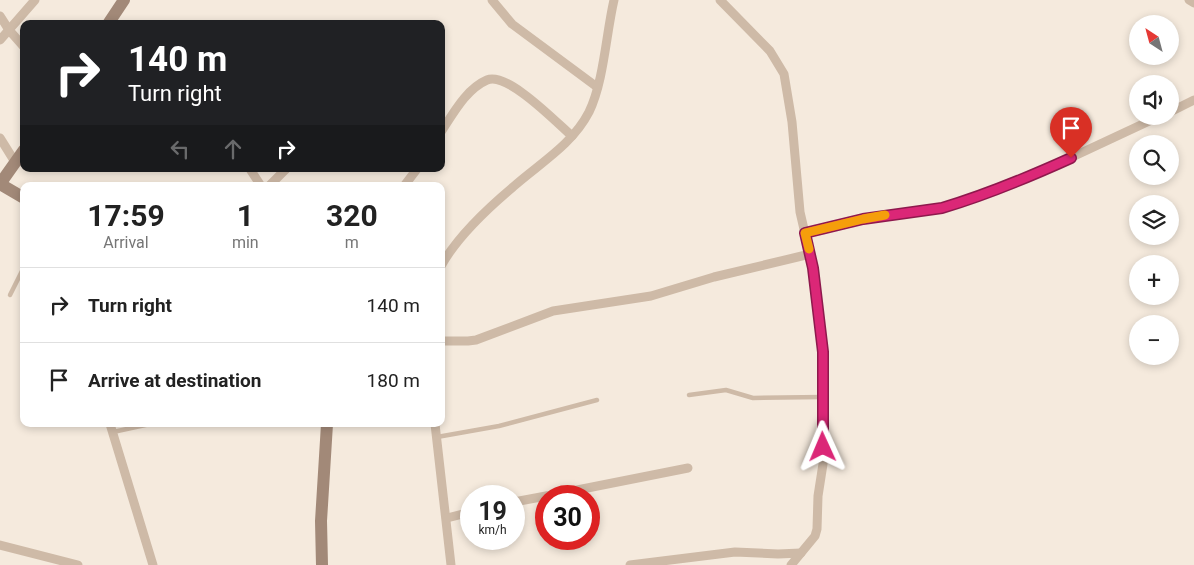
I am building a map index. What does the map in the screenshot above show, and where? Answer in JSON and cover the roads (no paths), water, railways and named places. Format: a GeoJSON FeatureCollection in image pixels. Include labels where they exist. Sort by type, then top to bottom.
{"type":"FeatureCollection","features":[{"type":"Feature","properties":{"kind":"street"},"geometry":{"type":"LineString","coordinates":[[0,40],[35,0]]}},
{"type":"Feature","properties":{"kind":"street"},"geometry":{"type":"LineString","coordinates":[[111,20],[124,0]]}},
{"type":"Feature","properties":{"kind":"street"},"geometry":{"type":"LineString","coordinates":[[492,0],[512,24],[597,87]]}},
{"type":"Feature","properties":{"kind":"street"},"geometry":{"type":"LineString","coordinates":[[445,260],[459,241],[512,187],[564,146],[589,112],[597,87],[614,0]]}},
{"type":"Feature","properties":{"kind":"street"},"geometry":{"type":"LineString","coordinates":[[720,0],[770,51],[784,74],[792,122],[800,212],[813,268],[823,352],[823,464],[818,496],[817,529],[812,540],[791,565]]}},
{"type":"Feature","properties":{"kind":"street"},"geometry":{"type":"LineString","coordinates":[[1189,0],[1194,3]]}},
{"type":"Feature","properties":{"kind":"street"},"geometry":{"type":"LineString","coordinates":[[0,16],[20,42]]}},
{"type":"Feature","properties":{"kind":"street"},"geometry":{"type":"LineString","coordinates":[[445,126],[472,91],[486,80],[496,78],[533,100],[548,116],[572,136]]}},
{"type":"Feature","properties":{"kind":"street"},"geometry":{"type":"LineString","coordinates":[[1179,108],[1194,100]]}},
{"type":"Feature","properties":{"kind":"street"},"geometry":{"type":"LineString","coordinates":[[805,233],[863,219],[942,208],[964,201],[1053,166],[1141,125]]}},
{"type":"Feature","properties":{"kind":"street"},"geometry":{"type":"LineString","coordinates":[[0,138],[16,162]]}},
{"type":"Feature","properties":{"kind":"street"},"geometry":{"type":"LineString","coordinates":[[20,156],[0,184],[20,196]]}},
{"type":"Feature","properties":{"kind":"street"},"geometry":{"type":"LineString","coordinates":[[273,182],[283,172]]}},
{"type":"Feature","properties":{"kind":"street"},"geometry":{"type":"LineString","coordinates":[[445,341],[468,342],[553,311],[651,296],[714,277],[810,254]]}},
{"type":"Feature","properties":{"kind":"street"},"geometry":{"type":"LineString","coordinates":[[322,565],[321,521],[327,427]]}},
{"type":"Feature","properties":{"kind":"street"},"geometry":{"type":"LineString","coordinates":[[435,427],[451,565]]}},
{"type":"Feature","properties":{"kind":"street"},"geometry":{"type":"LineString","coordinates":[[111,428],[153,565]]}},
{"type":"Feature","properties":{"kind":"street"},"geometry":{"type":"LineString","coordinates":[[600,485],[688,468]]}},
{"type":"Feature","properties":{"kind":"street"},"geometry":{"type":"LineString","coordinates":[[447,518],[460,515]]}},
{"type":"Feature","properties":{"kind":"street"},"geometry":{"type":"LineString","coordinates":[[0,545],[78,565]]}},
{"type":"Feature","properties":{"kind":"street"},"geometry":{"type":"LineString","coordinates":[[630,565],[735,552],[802,553]]}},
{"type":"Feature","properties":{"kind":"lane"},"geometry":{"type":"LineString","coordinates":[[10,295],[20,276]]}},
{"type":"Feature","properties":{"kind":"lane"},"geometry":{"type":"LineString","coordinates":[[689,395],[726,390],[754,398],[823,398]]}},
{"type":"Feature","properties":{"kind":"lane"},"geometry":{"type":"LineString","coordinates":[[437,437],[499,426],[598,400]]}}]}
